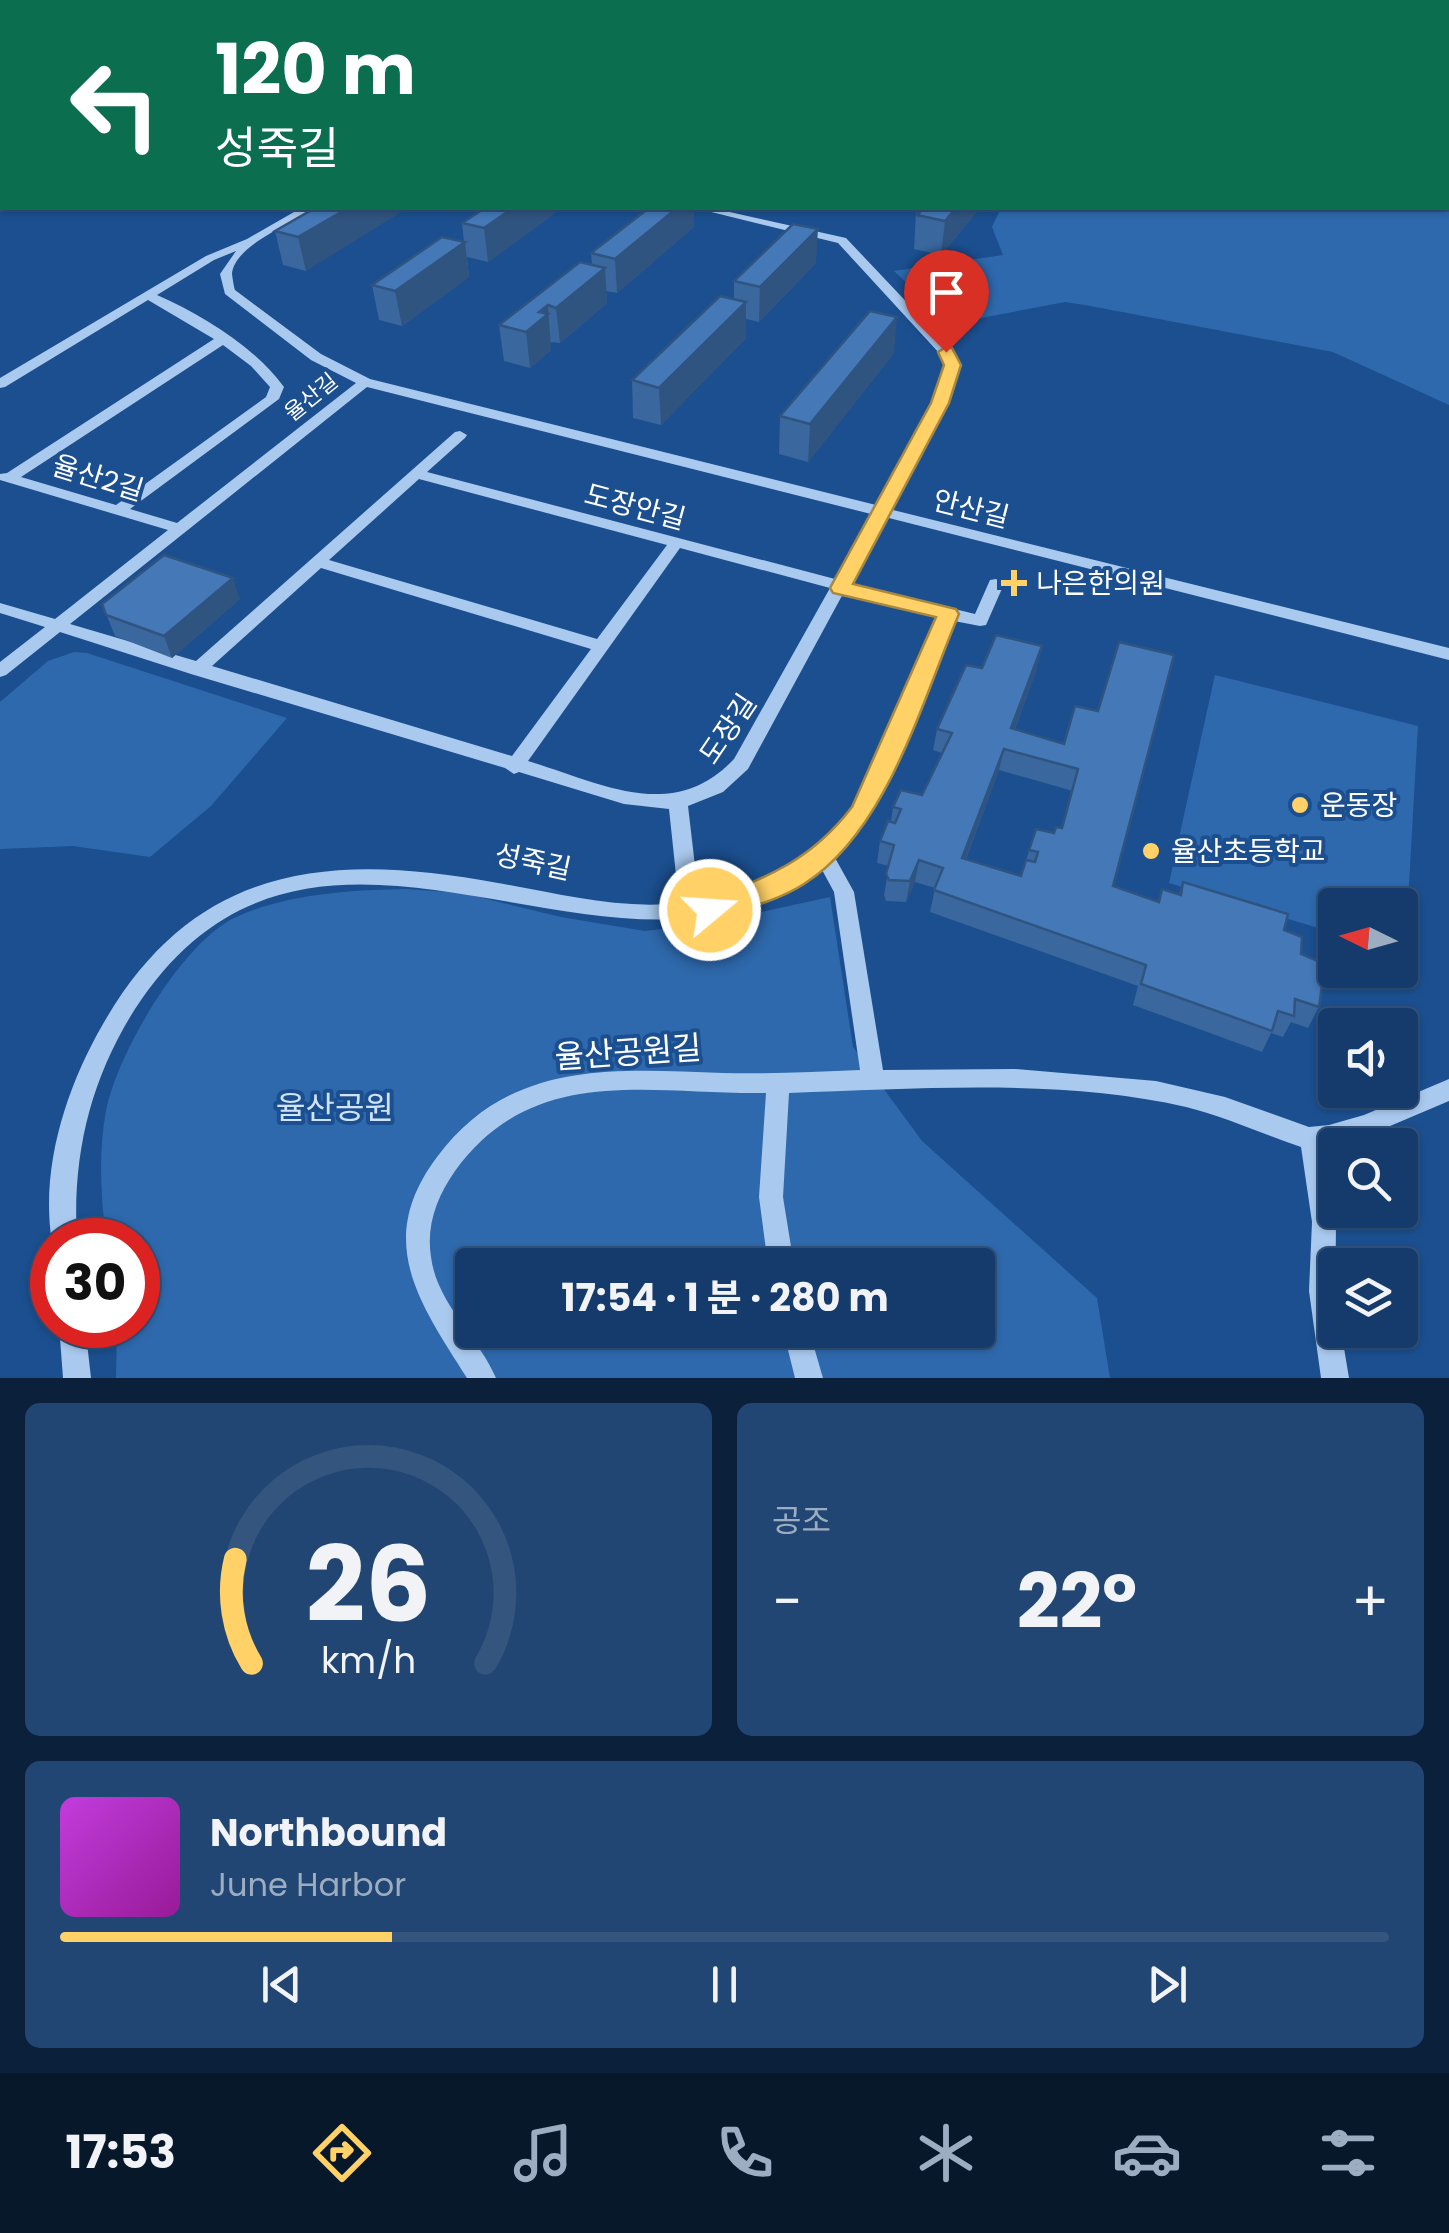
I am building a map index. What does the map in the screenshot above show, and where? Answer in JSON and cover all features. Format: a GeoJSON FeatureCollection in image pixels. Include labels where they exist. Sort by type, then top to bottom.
{"type":"FeatureCollection","features":[{"type":"Feature","properties":{"kind":"street"},"geometry":{"type":"LineString","coordinates":[[0,384],[222,252],[304,210]]}},
{"type":"Feature","properties":{"kind":"street","name":"도장길"},"geometry":{"type":"LineString","coordinates":[[56,626],[514,768],[639,801],[678,802],[726,782],[741,764],[840,588],[950,380],[953,365],[946,352],[842,240],[709,210]]}},
{"type":"Feature","properties":{"kind":"street","name":"율산길"},"geometry":{"type":"LineString","coordinates":[[0,670],[365,382],[316,357],[229,291],[228,269],[252,240]]}},
{"type":"Feature","properties":{"kind":"street"},"geometry":{"type":"LineString","coordinates":[[119,510],[272,399],[278,388],[272,378],[221,340],[170,304],[148,295]]}},
{"type":"Feature","properties":{"kind":"street"},"geometry":{"type":"LineString","coordinates":[[5,477],[221,340]]}},
{"type":"Feature","properties":{"kind":"street","name":"안산길"},"geometry":{"type":"LineString","coordinates":[[365,382],[1449,654]]}},
{"type":"Feature","properties":{"kind":"street"},"geometry":{"type":"LineString","coordinates":[[197,670],[460,434]]}},
{"type":"Feature","properties":{"kind":"street","name":"도장안길"},"geometry":{"type":"LineString","coordinates":[[417,474],[840,588]]}},
{"type":"Feature","properties":{"kind":"street","name":"율산2길"},"geometry":{"type":"LineString","coordinates":[[5,477],[181,529]]}},
{"type":"Feature","properties":{"kind":"street"},"geometry":{"type":"LineString","coordinates":[[514,768],[675,544]]}},
{"type":"Feature","properties":{"kind":"street"},"geometry":{"type":"LineString","coordinates":[[318,562],[602,646]]}},
{"type":"Feature","properties":{"kind":"street"},"geometry":{"type":"LineString","coordinates":[[840,588],[980,621],[996,584]]}},
{"type":"Feature","properties":{"kind":"street"},"geometry":{"type":"LineString","coordinates":[[0,608],[56,626]]}},
{"type":"Feature","properties":{"kind":"street","name":"성죽길"},"geometry":{"type":"LineString","coordinates":[[63,1218],[71,1116],[104,1041],[138,984],[223,908],[308,878],[398,874],[467,882],[612,911],[690,912],[747,899],[794,878],[824,856],[862,812],[948,614]]}},
{"type":"Feature","properties":{"kind":"street"},"geometry":{"type":"LineString","coordinates":[[678,802],[690,912]]}},
{"type":"Feature","properties":{"kind":"street"},"geometry":{"type":"LineString","coordinates":[[824,856],[844,892],[873,1079]]}},
{"type":"Feature","properties":{"kind":"street","name":"율산공원길"},"geometry":{"type":"LineString","coordinates":[[482,1378],[428,1288],[417,1255],[429,1197],[440,1169],[465,1138],[500,1112],[550,1089],[675,1080],[778,1084],[1004,1077],[1203,1100],[1312,1139]]}},
{"type":"Feature","properties":{"kind":"street"},"geometry":{"type":"LineString","coordinates":[[778,1084],[771,1197],[778,1248]]}},
{"type":"Feature","properties":{"kind":"street"},"geometry":{"type":"LineString","coordinates":[[1335,1378],[1322,1291],[1324,1222],[1312,1139],[1410,1108],[1449,1089]]}},
{"type":"Feature","properties":{"kind":"street"},"geometry":{"type":"LineString","coordinates":[[74,1348],[77,1378]]}},
{"type":"Feature","properties":{"kind":"street"},"geometry":{"type":"LineString","coordinates":[[801,1348],[809,1378]]}},
{"type":"Feature","properties":{"kind":"green space"},"geometry":{"type":"Polygon","coordinates":[[[1000,210],[1449,210],[1449,405],[1333,352],[1085,305],[1065,302],[950,324],[894,271],[1003,255],[992,227],[1000,210]]]}},
{"type":"Feature","properties":{"kind":"green space"},"geometry":{"type":"Polygon","coordinates":[[[74,652],[287,718],[211,806],[150,857],[73,846],[0,849],[0,702],[48,661],[74,652]]]}},
{"type":"Feature","properties":{"kind":"green space","name":"운동장"},"geometry":{"type":"Polygon","coordinates":[[[1215,675],[1418,726],[1409,888],[1318,888],[1318,928],[1169,883],[1215,675]]]}},
{"type":"Feature","properties":{"kind":"green space","name":"율산공원"},"geometry":{"type":"Polygon","coordinates":[[[406,889],[462,893],[561,917],[645,931],[710,923],[830,897],[853,1047],[922,1141],[1097,1298],[1110,1378],[116,1378],[117,1348],[160,1348],[160,1218],[104,1218],[102,1143],[112,1087],[123,1060],[173,975],[214,931],[234,918],[275,903],[340,892],[406,889]]]}},
{"type":"Feature","properties":{"kind":"building"},"geometry":{"type":"Polygon","coordinates":[[[312,210],[345,210],[298,237],[275,231],[312,210]]]}},
{"type":"Feature","properties":{"kind":"building"},"geometry":{"type":"Polygon","coordinates":[[[482,210],[510,210],[484,228],[462,223],[482,210]]]}},
{"type":"Feature","properties":{"kind":"building"},"geometry":{"type":"Polygon","coordinates":[[[646,210],[675,210],[615,259],[591,253],[646,210]]]}},
{"type":"Feature","properties":{"kind":"building"},"geometry":{"type":"Polygon","coordinates":[[[954,210],[945,221],[917,215],[920,212],[916,211],[954,210]]]}},
{"type":"Feature","properties":{"kind":"building"},"geometry":{"type":"Polygon","coordinates":[[[793,224],[818,229],[760,287],[734,281],[793,224]]]}},
{"type":"Feature","properties":{"kind":"building"},"geometry":{"type":"Polygon","coordinates":[[[442,237],[465,242],[395,291],[372,285],[442,237]]]}},
{"type":"Feature","properties":{"kind":"building"},"geometry":{"type":"Polygon","coordinates":[[[580,262],[605,268],[556,308],[548,305],[539,312],[548,314],[526,332],[499,325],[580,262]]]}},
{"type":"Feature","properties":{"kind":"building"},"geometry":{"type":"Polygon","coordinates":[[[720,296],[746,302],[659,388],[632,380],[720,296]]]}},
{"type":"Feature","properties":{"kind":"building"},"geometry":{"type":"Polygon","coordinates":[[[870,311],[897,317],[810,424],[780,416],[870,311]]]}},
{"type":"Feature","properties":{"kind":"building"},"geometry":{"type":"Polygon","coordinates":[[[164,555],[233,578],[164,636],[106,615],[102,604],[164,555]]]}},
{"type":"Feature","properties":{"kind":"building"},"geometry":{"type":"Polygon","coordinates":[[[996,635],[1042,646],[1011,728],[1064,744],[1075,706],[1098,711],[1119,642],[1174,655],[1113,886],[1159,902],[1162,889],[1181,895],[1183,882],[1288,914],[1284,930],[1302,937],[1301,954],[1318,961],[1318,988],[1322,988],[1319,1007],[1295,999],[1294,1016],[1278,1011],[1272,1031],[1141,984],[1146,965],[934,890],[943,868],[919,860],[910,881],[889,880],[886,874],[894,845],[880,841],[888,821],[895,823],[901,809],[893,807],[901,790],[922,795],[952,733],[937,729],[966,665],[982,668],[996,635]],[[1004,749],[962,858],[1021,876],[1026,860],[1035,862],[1038,852],[1029,850],[1036,829],[1054,833],[1056,827],[1062,828],[1078,769],[1004,749]]]}},
{"type":"Feature","properties":{"kind":"place","name":"나은한의원"},"geometry":{"type":"Point","coordinates":[1014,583]}},
{"type":"Feature","properties":{"kind":"place","name":"운동장"},"geometry":{"type":"Point","coordinates":[1300,805]}},
{"type":"Feature","properties":{"kind":"place","name":"율산초등학교"},"geometry":{"type":"Point","coordinates":[1151,851]}},
{"type":"Feature","properties":{"kind":"route"},"geometry":{"type":"LineString","coordinates":[[710,910],[794,878],[842,839],[862,812],[948,614],[840,588],[940,403],[953,365],[946,352]]}}]}
